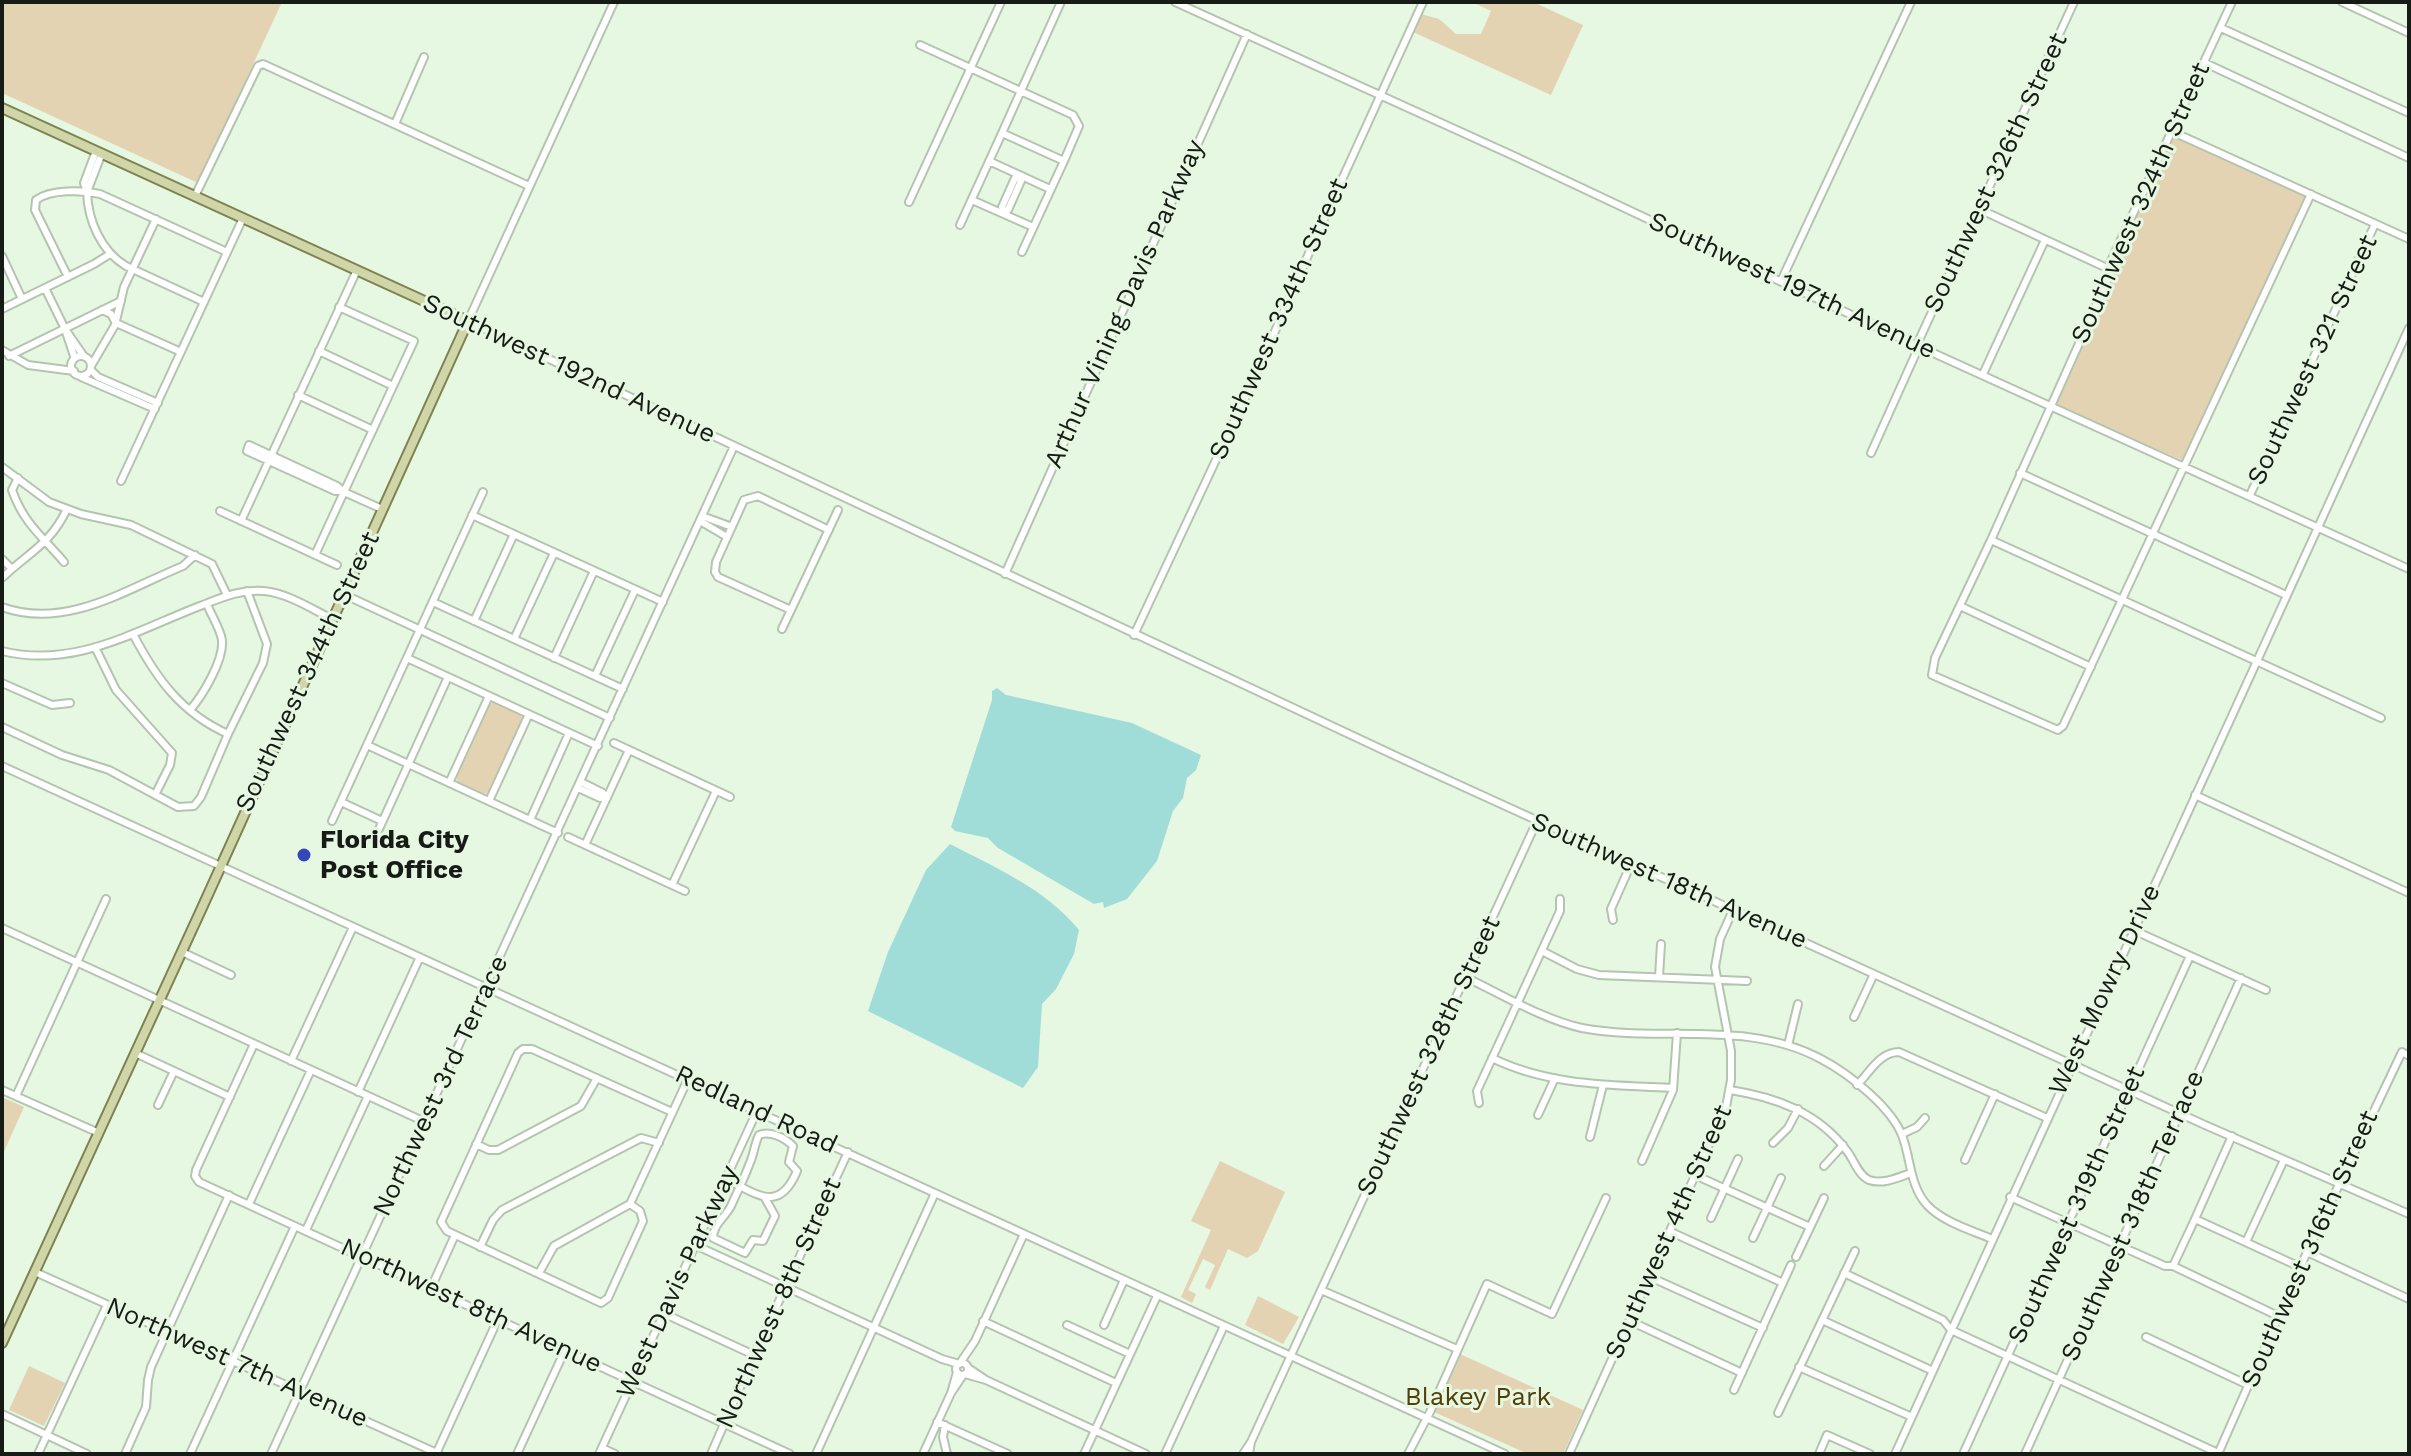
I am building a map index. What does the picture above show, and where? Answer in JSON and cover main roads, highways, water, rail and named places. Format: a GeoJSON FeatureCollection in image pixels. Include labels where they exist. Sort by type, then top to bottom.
{"type":"FeatureCollection","features":[{"type":"Feature","properties":{"kind":"main road","name":"Southwest 192nd Avenue"},"geometry":{"type":"LineString","coordinates":[[2,108],[468,321]]}},
{"type":"Feature","properties":{"kind":"main road","name":"Southwest 344th Street"},"geometry":{"type":"LineString","coordinates":[[2,1343],[468,321]]}},
{"type":"Feature","properties":{"kind":"water"},"geometry":{"type":"Polygon","coordinates":[[[997,688],[1006,695],[1132,723],[1201,755],[1196,770],[1187,778],[1183,798],[1173,811],[1157,861],[1127,899],[1104,908],[1103,902],[1094,904],[998,848],[988,838],[955,831],[951,827],[992,700],[992,691],[997,688]]]}},
{"type":"Feature","properties":{"kind":"water"},"geometry":{"type":"Polygon","coordinates":[[[950,844],[1036,891],[1079,930],[1074,954],[1056,989],[1042,1004],[1038,1067],[1023,1088],[868,1011],[888,952],[926,870],[950,844]]]}},
{"type":"Feature","properties":{"kind":"place","name":"Florida City Post Office"},"geometry":{"type":"Point","coordinates":[304,855]}},
{"type":"Feature","properties":{"kind":"park label","name":"Blakey Park"},"geometry":{"type":"Point","coordinates":[1478,1397]}}]}
